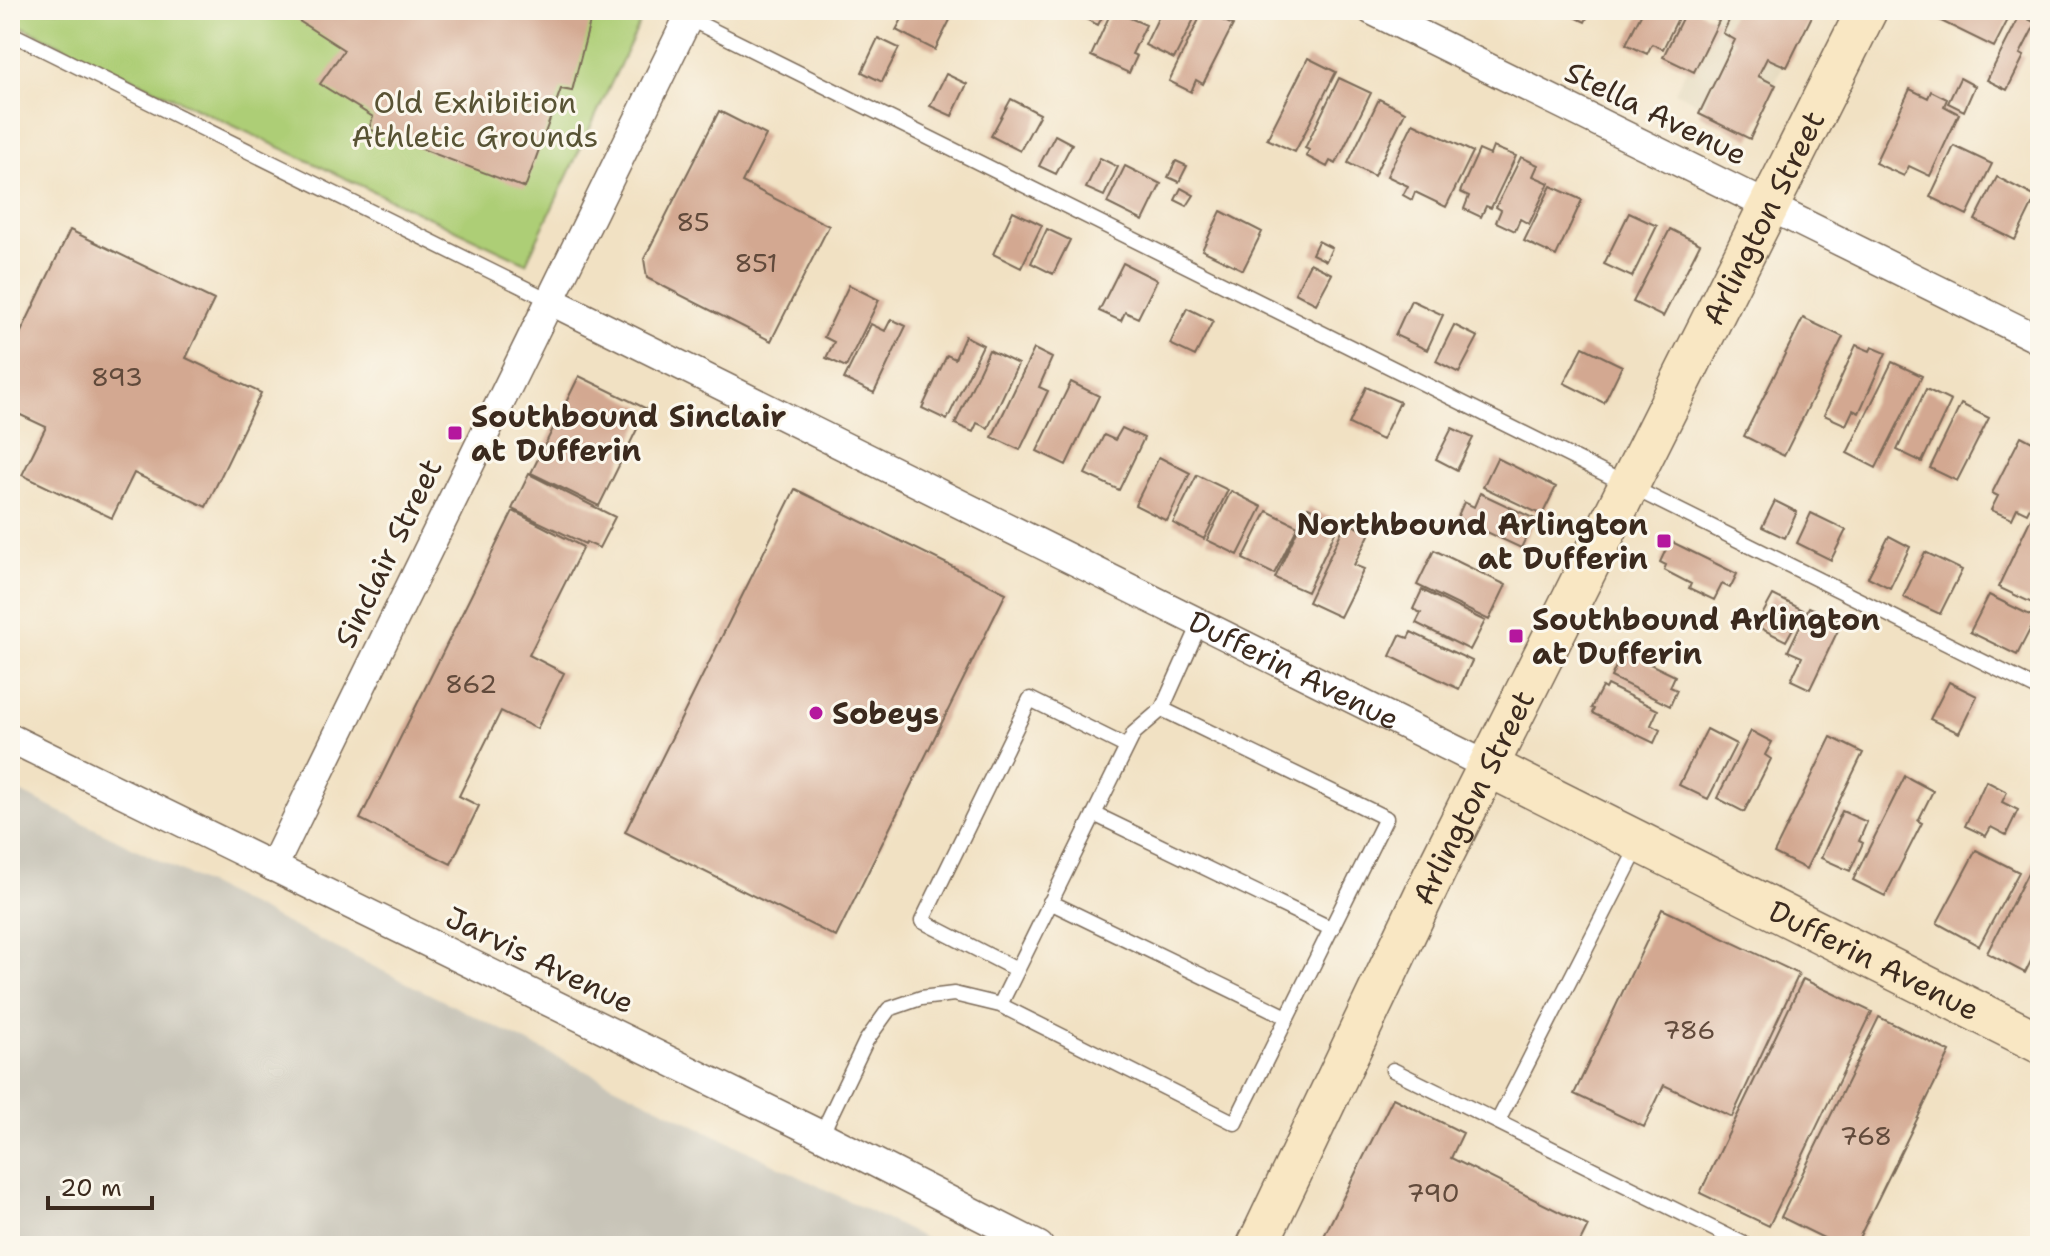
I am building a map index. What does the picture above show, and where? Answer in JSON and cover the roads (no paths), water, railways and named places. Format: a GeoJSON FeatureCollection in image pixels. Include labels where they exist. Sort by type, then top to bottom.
{"type":"FeatureCollection","features":[{"type":"Feature","properties":{"kind":"main road","name":"Arlington Street"},"geometry":{"type":"LineString","coordinates":[[1257,1246],[1438,866],[1867,10]]}},
{"type":"Feature","properties":{"kind":"main road","name":"Dufferin Avenue"},"geometry":{"type":"LineString","coordinates":[[1490,767],[2040,1043]]}},
{"type":"Feature","properties":{"kind":"street","name":"Stella Avenue"},"geometry":{"type":"LineString","coordinates":[[1371,10],[2040,340]]}},
{"type":"Feature","properties":{"kind":"street","name":"Sinclair Street"},"geometry":{"type":"LineString","coordinates":[[273,867],[690,14]]}},
{"type":"Feature","properties":{"kind":"street","name":"Dufferin Avenue"},"geometry":{"type":"LineString","coordinates":[[549,300],[1490,767]]}},
{"type":"Feature","properties":{"kind":"street","name":"Jarvis Avenue"},"geometry":{"type":"LineString","coordinates":[[10,738],[821,1135],[1039,1246]]}},
{"type":"Feature","properties":{"kind":"lane"},"geometry":{"type":"LineString","coordinates":[[690,14],[2040,690]]}},
{"type":"Feature","properties":{"kind":"lane"},"geometry":{"type":"LineString","coordinates":[[10,33],[549,300]]}},
{"type":"Feature","properties":{"kind":"lane"},"geometry":{"type":"LineString","coordinates":[[1000,1005],[1134,733],[1162,709],[1200,624]]}},
{"type":"Feature","properties":{"kind":"lane"},"geometry":{"type":"LineString","coordinates":[[1017,970],[922,921],[1030,699],[1127,747]]}},
{"type":"Feature","properties":{"kind":"lane"},"geometry":{"type":"LineString","coordinates":[[821,1135],[866,1041],[889,1009],[921,998],[954,994],[1000,1005],[1235,1123],[1386,818],[1162,709]]}},
{"type":"Feature","properties":{"kind":"lane"},"geometry":{"type":"LineString","coordinates":[[1094,814],[1332,929]]}},
{"type":"Feature","properties":{"kind":"lane"},"geometry":{"type":"LineString","coordinates":[[1498,1121],[1640,843]]}},
{"type":"Feature","properties":{"kind":"lane"},"geometry":{"type":"LineString","coordinates":[[1050,902],[1287,1017]]}},
{"type":"Feature","properties":{"kind":"lane"},"geometry":{"type":"LineString","coordinates":[[1393,1070],[1748,1246]]}},
{"type":"Feature","properties":{"kind":"place","name":"Southbound Sinclair at Dufferin"},"geometry":{"type":"Point","coordinates":[455,433]}},
{"type":"Feature","properties":{"kind":"place","name":"Northbound Arlington at Dufferin"},"geometry":{"type":"Point","coordinates":[1664,541]}},
{"type":"Feature","properties":{"kind":"place","name":"Southbound Arlington at Dufferin"},"geometry":{"type":"Point","coordinates":[1516,636]}},
{"type":"Feature","properties":{"kind":"place","name":"Sobeys"},"geometry":{"type":"Point","coordinates":[816,713]}},
{"type":"Feature","properties":{"kind":"park label","name":"Old Exhibition Athletic Grounds"},"geometry":{"type":"Point","coordinates":[475,119]}}]}
